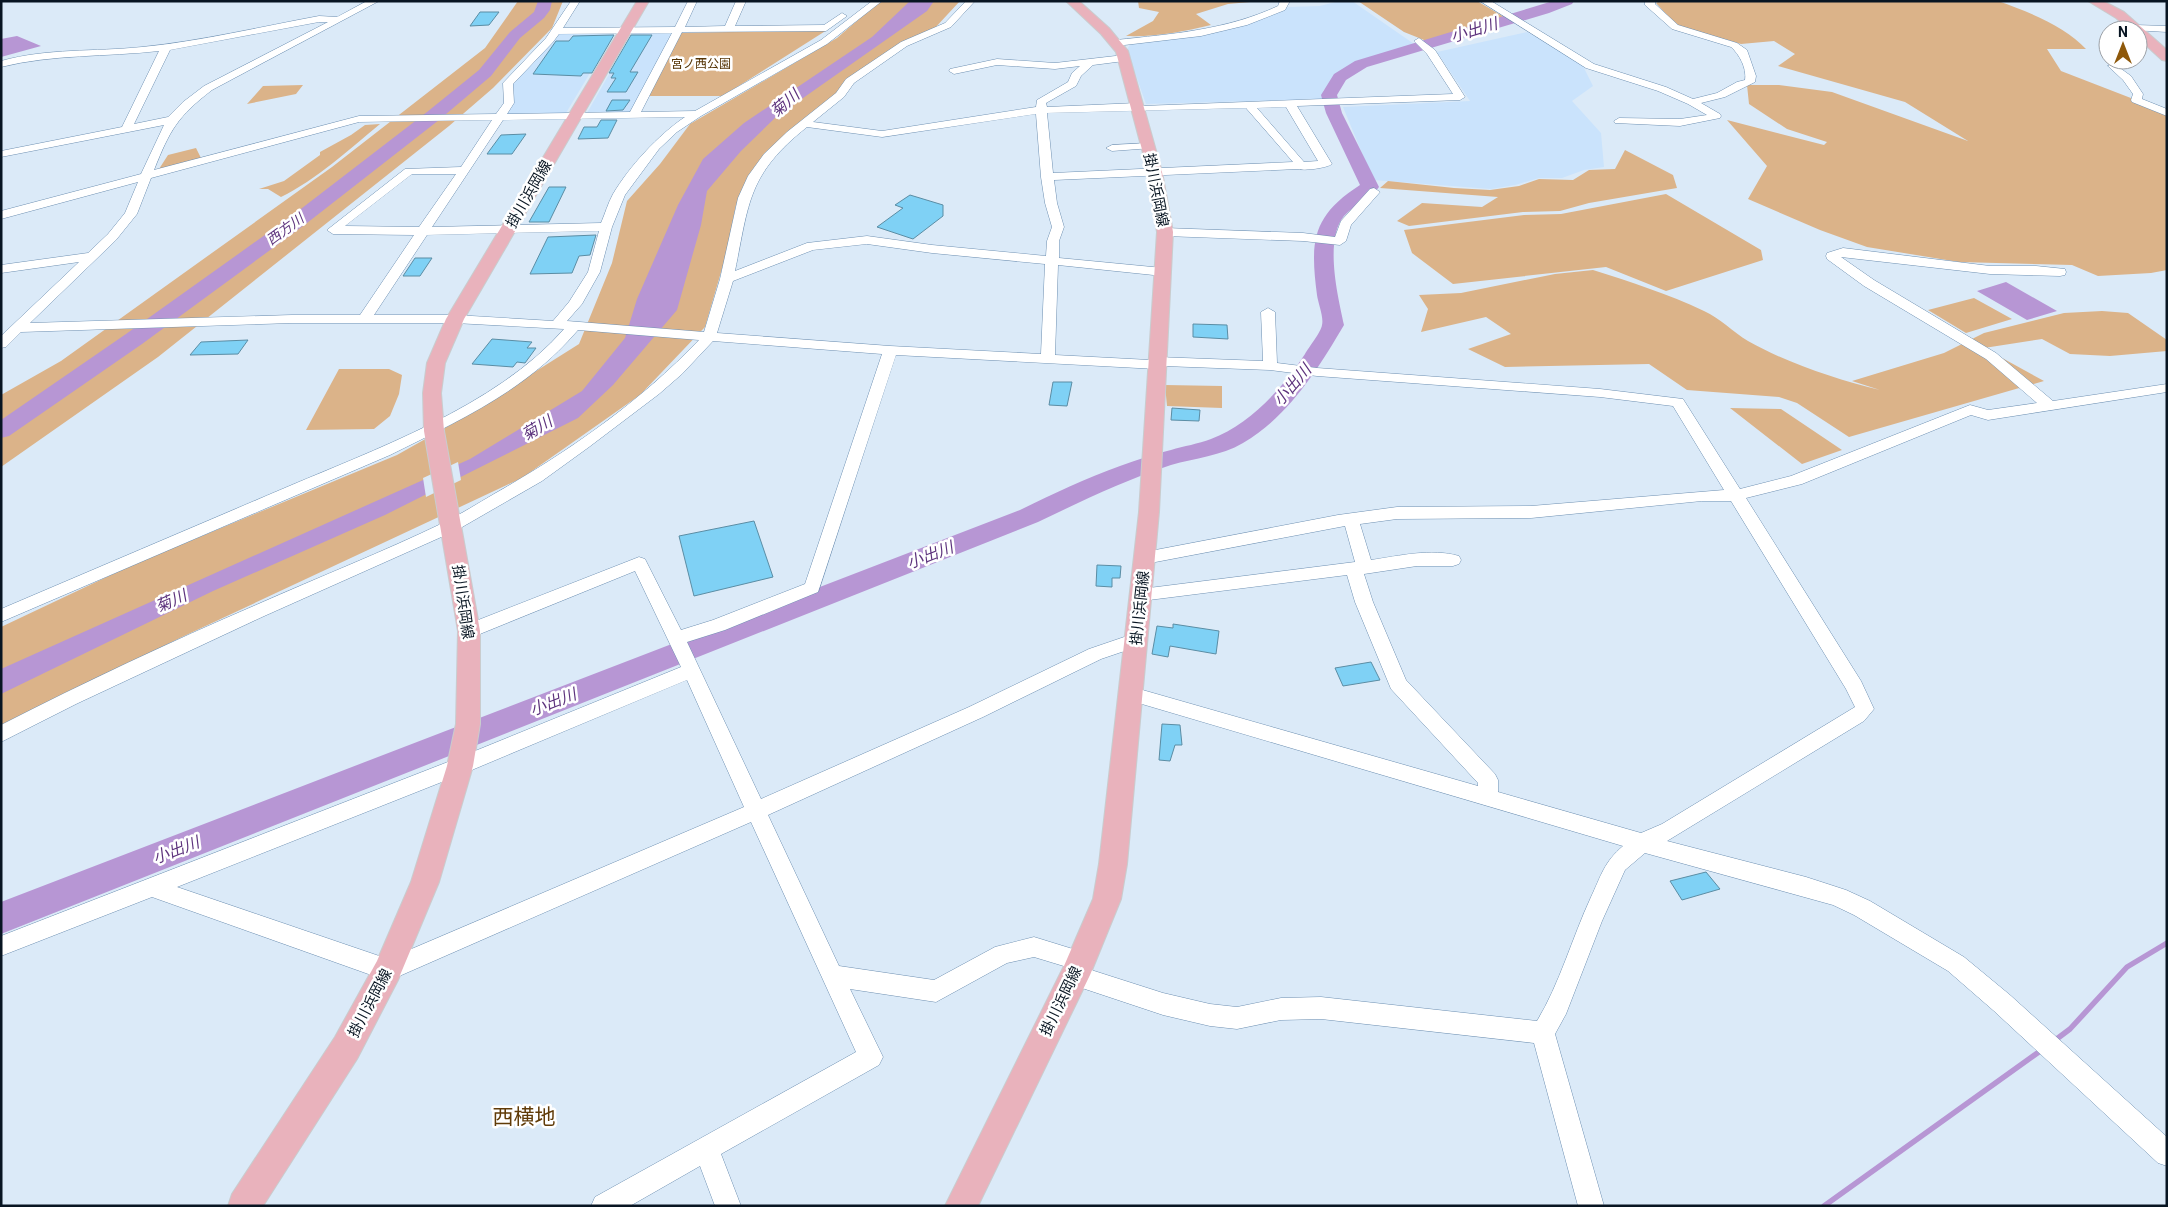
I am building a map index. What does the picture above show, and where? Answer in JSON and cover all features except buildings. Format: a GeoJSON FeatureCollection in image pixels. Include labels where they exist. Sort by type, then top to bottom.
{"type":"FeatureCollection","features":[{"type":"Feature","properties":{"kind":"main road","name":"掛川浜岡線"},"geometry":{"type":"LineString","coordinates":[[244,1206],[346,1048],[388,970],[425,882],[461,762],[468,724],[469,631],[434,429],[432,393],[436,363],[455,319],[643,1]]}},
{"type":"Feature","properties":{"kind":"main road","name":"掛川浜岡線"},"geometry":{"type":"LineString","coordinates":[[960,1206],[1078,968],[1106,899],[1114,864],[1145,558],[1165,232],[1155,172],[1124,58],[1116,43],[1072,1]]}},
{"type":"Feature","properties":{"kind":"main road"},"geometry":{"type":"LineString","coordinates":[[2094,1],[2126,20]]}},
{"type":"Feature","properties":{"kind":"main road"},"geometry":{"type":"LineString","coordinates":[[2148,40],[2167,57]]}},
{"type":"Feature","properties":{"kind":"street"},"geometry":{"type":"LineString","coordinates":[[1,344],[92,256],[131,214],[159,144],[172,120],[187,104],[208,88],[375,1]]}},
{"type":"Feature","properties":{"kind":"street"},"geometry":{"type":"LineString","coordinates":[[564,19],[568,1]]}},
{"type":"Feature","properties":{"kind":"street"},"geometry":{"type":"LineString","coordinates":[[364,319],[421,231],[509,103],[508,84],[539,54],[576,1]]}},
{"type":"Feature","properties":{"kind":"street"},"geometry":{"type":"LineString","coordinates":[[634,115],[693,1]]}},
{"type":"Feature","properties":{"kind":"street"},"geometry":{"type":"LineString","coordinates":[[730,29],[741,1]]}},
{"type":"Feature","properties":{"kind":"street"},"geometry":{"type":"LineString","coordinates":[[557,325],[576,304],[594,272],[606,227],[619,195],[643,160],[673,130],[697,114],[824,42],[878,1]]}},
{"type":"Feature","properties":{"kind":"street"},"geometry":{"type":"LineString","coordinates":[[1,734],[69,699],[256,612],[451,526],[536,477],[584,444],[654,391],[677,371],[706,337],[727,279],[744,198],[754,176],[768,156],[791,134],[840,95],[850,81],[904,44],[948,25],[971,1]]}},
{"type":"Feature","properties":{"kind":"street"},"geometry":{"type":"LineString","coordinates":[[1116,43],[1196,34],[1268,16],[1282,8],[1285,1]]}},
{"type":"Feature","properties":{"kind":"street"},"geometry":{"type":"LineString","coordinates":[[1484,1],[1590,66],[1662,89],[1692,102],[1716,116],[1680,122],[1619,121]]}},
{"type":"Feature","properties":{"kind":"street"},"geometry":{"type":"LineString","coordinates":[[1650,1],[1650,5],[1656,11],[1675,26],[1734,45],[1743,52],[1751,76],[1750,82],[1741,84],[1721,95],[1692,102]]}},
{"type":"Feature","properties":{"kind":"street"},"geometry":{"type":"LineString","coordinates":[[556,31],[826,28],[853,7]]}},
{"type":"Feature","properties":{"kind":"street"},"geometry":{"type":"LineString","coordinates":[[1,64],[24,58],[65,52],[140,50],[166,47],[319,19],[340,19]]}},
{"type":"Feature","properties":{"kind":"street"},"geometry":{"type":"LineString","coordinates":[[2148,30],[2167,29]]}},
{"type":"Feature","properties":{"kind":"street"},"geometry":{"type":"LineString","coordinates":[[811,125],[882,134],[1040,110],[1341,103],[1460,97],[1425,46]]}},
{"type":"Feature","properties":{"kind":"street"},"geometry":{"type":"LineString","coordinates":[[127,128],[166,47]]}},
{"type":"Feature","properties":{"kind":"street"},"geometry":{"type":"LineString","coordinates":[[954,71],[997,62],[1055,66],[1124,58]]}},
{"type":"Feature","properties":{"kind":"street"},"geometry":{"type":"LineString","coordinates":[[1048,359],[1053,241],[1058,227],[1051,203],[1047,177],[1040,110],[1041,102],[1072,84],[1076,75],[1091,61]]}},
{"type":"Feature","properties":{"kind":"street"},"geometry":{"type":"LineString","coordinates":[[2118,70],[2127,78],[2138,94],[2136,100],[2167,113]]}},
{"type":"Feature","properties":{"kind":"street"},"geometry":{"type":"LineString","coordinates":[[1047,177],[1303,167],[1326,164],[1290,104]]}},
{"type":"Feature","properties":{"kind":"street"},"geometry":{"type":"LineString","coordinates":[[1249,105],[1303,167]]}},
{"type":"Feature","properties":{"kind":"street"},"geometry":{"type":"LineString","coordinates":[[1,215],[344,122],[403,119],[697,114]]}},
{"type":"Feature","properties":{"kind":"street"},"geometry":{"type":"LineString","coordinates":[[1,154],[172,120]]}},
{"type":"Feature","properties":{"kind":"street"},"geometry":{"type":"LineString","coordinates":[[1112,148],[1148,146]]}},
{"type":"Feature","properties":{"kind":"street"},"geometry":{"type":"LineString","coordinates":[[464,170],[409,171],[333,230],[421,231],[606,227]]}},
{"type":"Feature","properties":{"kind":"street"},"geometry":{"type":"LineString","coordinates":[[1165,232],[1317,239],[1340,242],[1345,224],[1374,192]]}},
{"type":"Feature","properties":{"kind":"street"},"geometry":{"type":"LineString","coordinates":[[727,279],[811,246],[867,240],[932,249],[1163,272]]}},
{"type":"Feature","properties":{"kind":"street"},"geometry":{"type":"LineString","coordinates":[[2050,406],[1991,356],[1870,283],[1832,256],[1843,252],[1990,270],[2060,272]]}},
{"type":"Feature","properties":{"kind":"street"},"geometry":{"type":"LineString","coordinates":[[1,268],[92,256]]}},
{"type":"Feature","properties":{"kind":"street"},"geometry":{"type":"LineString","coordinates":[[1268,312],[1270,366]]}},
{"type":"Feature","properties":{"kind":"street"},"geometry":{"type":"LineString","coordinates":[[16,328],[192,322],[455,319],[578,326],[890,350],[1048,359],[1270,366],[1317,372],[1600,393],[1678,402],[1849,678],[1865,709],[1669,830],[1643,842],[1617,864],[1591,921],[1554,1014],[1543,1033],[1591,1206]]}},
{"type":"Feature","properties":{"kind":"street"},"geometry":{"type":"LineString","coordinates":[[1,616],[434,429],[492,397],[526,374],[578,326]]}},
{"type":"Feature","properties":{"kind":"street"},"geometry":{"type":"LineString","coordinates":[[677,638],[719,625],[812,588],[890,350]]}},
{"type":"Feature","properties":{"kind":"street"},"geometry":{"type":"LineString","coordinates":[[1145,558],[1351,519],[1397,513],[1531,512],[1702,496],[1737,495],[1796,480],[1970,410],[1988,415],[2167,388]]}},
{"type":"Feature","properties":{"kind":"street"},"geometry":{"type":"LineString","coordinates":[[1351,519],[1364,602],[1398,684],[1488,780],[1488,797]]}},
{"type":"Feature","properties":{"kind":"street"},"geometry":{"type":"LineString","coordinates":[[1141,595],[1410,560],[1436,558],[1452,560]]}},
{"type":"Feature","properties":{"kind":"street"},"geometry":{"type":"LineString","coordinates":[[469,631],[639,563],[677,638],[831,975],[871,1057],[604,1206]]}},
{"type":"Feature","properties":{"kind":"street"},"geometry":{"type":"LineString","coordinates":[[151,888],[388,970],[756,811],[976,712],[1095,654],[1136,640]]}},
{"type":"Feature","properties":{"kind":"street"},"geometry":{"type":"LineString","coordinates":[[1,946],[151,888],[691,671]]}},
{"type":"Feature","properties":{"kind":"street"},"geometry":{"type":"LineString","coordinates":[[1132,694],[1838,897],[1899,928],[1956,964],[2002,1003],[2167,1154]]}},
{"type":"Feature","properties":{"kind":"street"},"geometry":{"type":"LineString","coordinates":[[831,975],[936,991],[1003,954],[1034,947],[1163,1004],[1210,1015],[1237,1018],[1281,1009],[1321,1008],[1543,1033]]}},
{"type":"Feature","properties":{"kind":"street"},"geometry":{"type":"LineString","coordinates":[[707,1150],[728,1206]]}},
{"type":"Feature","properties":{"kind":"shaded area"},"geometry":{"type":"Polygon","coordinates":[[[1339,1],[1352,1],[1417,46],[1353,65],[1341,71],[1323,91],[1324,99],[1146,104],[1127,50],[1131,42],[1260,20],[1288,7],[1320,6],[1339,1]]]}},
{"type":"Feature","properties":{"kind":"shaded area"},"geometry":{"type":"Polygon","coordinates":[[[1527,32],[1581,62],[1593,86],[1572,101],[1601,133],[1604,167],[1584,170],[1562,178],[1539,178],[1491,189],[1373,180],[1343,107],[1470,101],[1437,52],[1527,32]]]}},
{"type":"Feature","properties":{"kind":"shaded area"},"geometry":{"type":"Polygon","coordinates":[[[614,33],[566,113],[508,116],[505,114],[513,82],[558,34],[614,33]]]}},
{"type":"Feature","properties":{"kind":"shaded area"},"geometry":{"type":"Polygon","coordinates":[[[632,34],[673,34],[633,112],[587,113],[632,34]]]}},
{"type":"Feature","properties":{"kind":"green space"},"geometry":{"type":"Polygon","coordinates":[[[518,1],[563,1],[552,28],[493,88],[449,126],[158,357],[1,467],[1,395],[61,361],[332,167],[485,48],[518,1]]]}},
{"type":"Feature","properties":{"kind":"green space"},"geometry":{"type":"Polygon","coordinates":[[[880,1],[960,1],[934,29],[897,46],[777,143],[755,166],[736,205],[726,255],[705,327],[640,395],[522,478],[182,637],[1,726],[1,627],[132,565],[397,455],[452,424],[579,344],[612,263],[627,201],[660,164],[690,124],[837,38],[880,1]]]}},
{"type":"Feature","properties":{"kind":"green space"},"geometry":{"type":"Polygon","coordinates":[[[1138,1],[1261,1],[1228,4],[1196,14],[1211,25],[1169,34],[1126,36],[1153,21],[1159,12],[1139,8],[1138,1]]]}},
{"type":"Feature","properties":{"kind":"green space"},"geometry":{"type":"Polygon","coordinates":[[[1358,1],[1477,1],[1506,18],[1429,42],[1404,32],[1358,1]]]}},
{"type":"Feature","properties":{"kind":"green space"},"geometry":{"type":"Polygon","coordinates":[[[1660,1],[1998,1],[2057,27],[2078,41],[2086,49],[2047,49],[2061,71],[2136,100],[2167,115],[2167,270],[2151,273],[2098,276],[2072,265],[1959,262],[1867,247],[1820,230],[1748,199],[1767,166],[1727,120],[1824,145],[1827,142],[1787,129],[1749,104],[1747,85],[1779,85],[1832,92],[1968,141],[1905,102],[1778,66],[1795,54],[1774,41],[1741,44],[1675,24],[1656,3],[1660,1]]]}},
{"type":"Feature","properties":{"kind":"green space","name":"宮ノ西公園"},"geometry":{"type":"Polygon","coordinates":[[[827,30],[723,96],[649,96],[680,33],[827,30]]]}},
{"type":"Feature","properties":{"kind":"green space"},"geometry":{"type":"Polygon","coordinates":[[[303,85],[296,94],[247,104],[263,86],[303,85]]]}},
{"type":"Feature","properties":{"kind":"green space"},"geometry":{"type":"Polygon","coordinates":[[[380,124],[307,182],[281,197],[268,189],[259,189],[284,181],[320,155],[320,152],[365,125],[380,124]]]}},
{"type":"Feature","properties":{"kind":"green space"},"geometry":{"type":"Polygon","coordinates":[[[196,148],[201,158],[159,169],[168,155],[196,148]]]}},
{"type":"Feature","properties":{"kind":"green space"},"geometry":{"type":"Polygon","coordinates":[[[1625,150],[1673,175],[1677,188],[1589,203],[1560,211],[1523,212],[1409,226],[1397,221],[1422,203],[1482,207],[1498,197],[1380,188],[1388,181],[1490,190],[1519,186],[1539,179],[1573,180],[1589,170],[1615,169],[1625,150]]]}},
{"type":"Feature","properties":{"kind":"green space"},"geometry":{"type":"Polygon","coordinates":[[[1666,194],[1761,250],[1763,260],[1666,291],[1606,267],[1453,284],[1412,253],[1404,230],[1524,215],[1561,214],[1666,194]]]}},
{"type":"Feature","properties":{"kind":"green space"},"geometry":{"type":"Polygon","coordinates":[[[1593,270],[1663,294],[1704,311],[1716,317],[1748,341],[1796,364],[1829,376],[1880,390],[1852,381],[1944,353],[1984,333],[2064,313],[2102,311],[2128,313],[2167,340],[2167,351],[2110,356],[2070,354],[2042,339],[1984,348],[2044,381],[1849,437],[1797,403],[1779,397],[1687,390],[1649,364],[1505,367],[1468,349],[1511,334],[1486,317],[1421,332],[1428,309],[1419,295],[1461,293],[1555,274],[1593,270]]]}},
{"type":"Feature","properties":{"kind":"green space"},"geometry":{"type":"Polygon","coordinates":[[[1974,298],[2012,319],[1966,333],[1928,310],[1974,298]]]}},
{"type":"Feature","properties":{"kind":"green space"},"geometry":{"type":"Polygon","coordinates":[[[339,369],[389,369],[402,375],[399,394],[390,416],[374,429],[306,430],[339,369]]]}},
{"type":"Feature","properties":{"kind":"green space"},"geometry":{"type":"Polygon","coordinates":[[[1165,385],[1222,386],[1222,408],[1167,406],[1165,385]]]}},
{"type":"Feature","properties":{"kind":"green space"},"geometry":{"type":"Polygon","coordinates":[[[1730,408],[1781,409],[1842,450],[1802,464],[1730,408]]]}},
{"type":"Feature","properties":{"kind":"water","name":"菊川"},"geometry":{"type":"Polygon","coordinates":[[[910,1],[934,1],[927,11],[776,117],[741,151],[707,191],[701,225],[677,310],[613,385],[578,418],[385,515],[213,591],[1,694],[1,669],[470,459],[582,391],[625,338],[637,299],[678,205],[703,159],[744,123],[872,37],[910,1]]]}},
{"type":"Feature","properties":{"kind":"water"},"geometry":{"type":"Polygon","coordinates":[[[17,36],[41,46],[1,57],[1,39],[17,36]]]}},
{"type":"Feature","properties":{"kind":"water"},"geometry":{"type":"Polygon","coordinates":[[[2006,282],[2057,311],[2027,320],[1977,291],[2006,282]]]}},
{"type":"Feature","properties":{"kind":"pier"},"geometry":{"type":"Polygon","coordinates":[[[458,462],[461,480],[426,497],[423,478],[458,462]]]}},
{"type":"Feature","properties":{"kind":"waterway","name":"西方川"},"geometry":{"type":"LineString","coordinates":[[1,431],[134,339],[300,219],[433,116],[485,73],[515,35],[539,15],[543,10],[545,1]]}},
{"type":"Feature","properties":{"kind":"waterway","name":"小出川"},"geometry":{"type":"LineString","coordinates":[[1,918],[1029,516],[1117,475],[1171,457],[1219,445],[1237,436],[1253,425],[1292,387],[1313,358],[1333,325],[1328,300],[1324,256],[1327,229],[1340,209],[1370,187],[1334,113],[1329,95],[1340,77],[1361,64],[1544,10],[1567,1]]}},
{"type":"Feature","properties":{"kind":"waterway"},"geometry":{"type":"LineString","coordinates":[[2054,1041],[2070,1029],[2127,967],[2167,943]]}},
{"type":"Feature","properties":{"kind":"waterway"},"geometry":{"type":"LineString","coordinates":[[1824,1206],[2043,1049]]}},
{"type":"Feature","properties":{"kind":"district","name":"西横地"},"geometry":{"type":"Point","coordinates":[524,1117]}}]}
